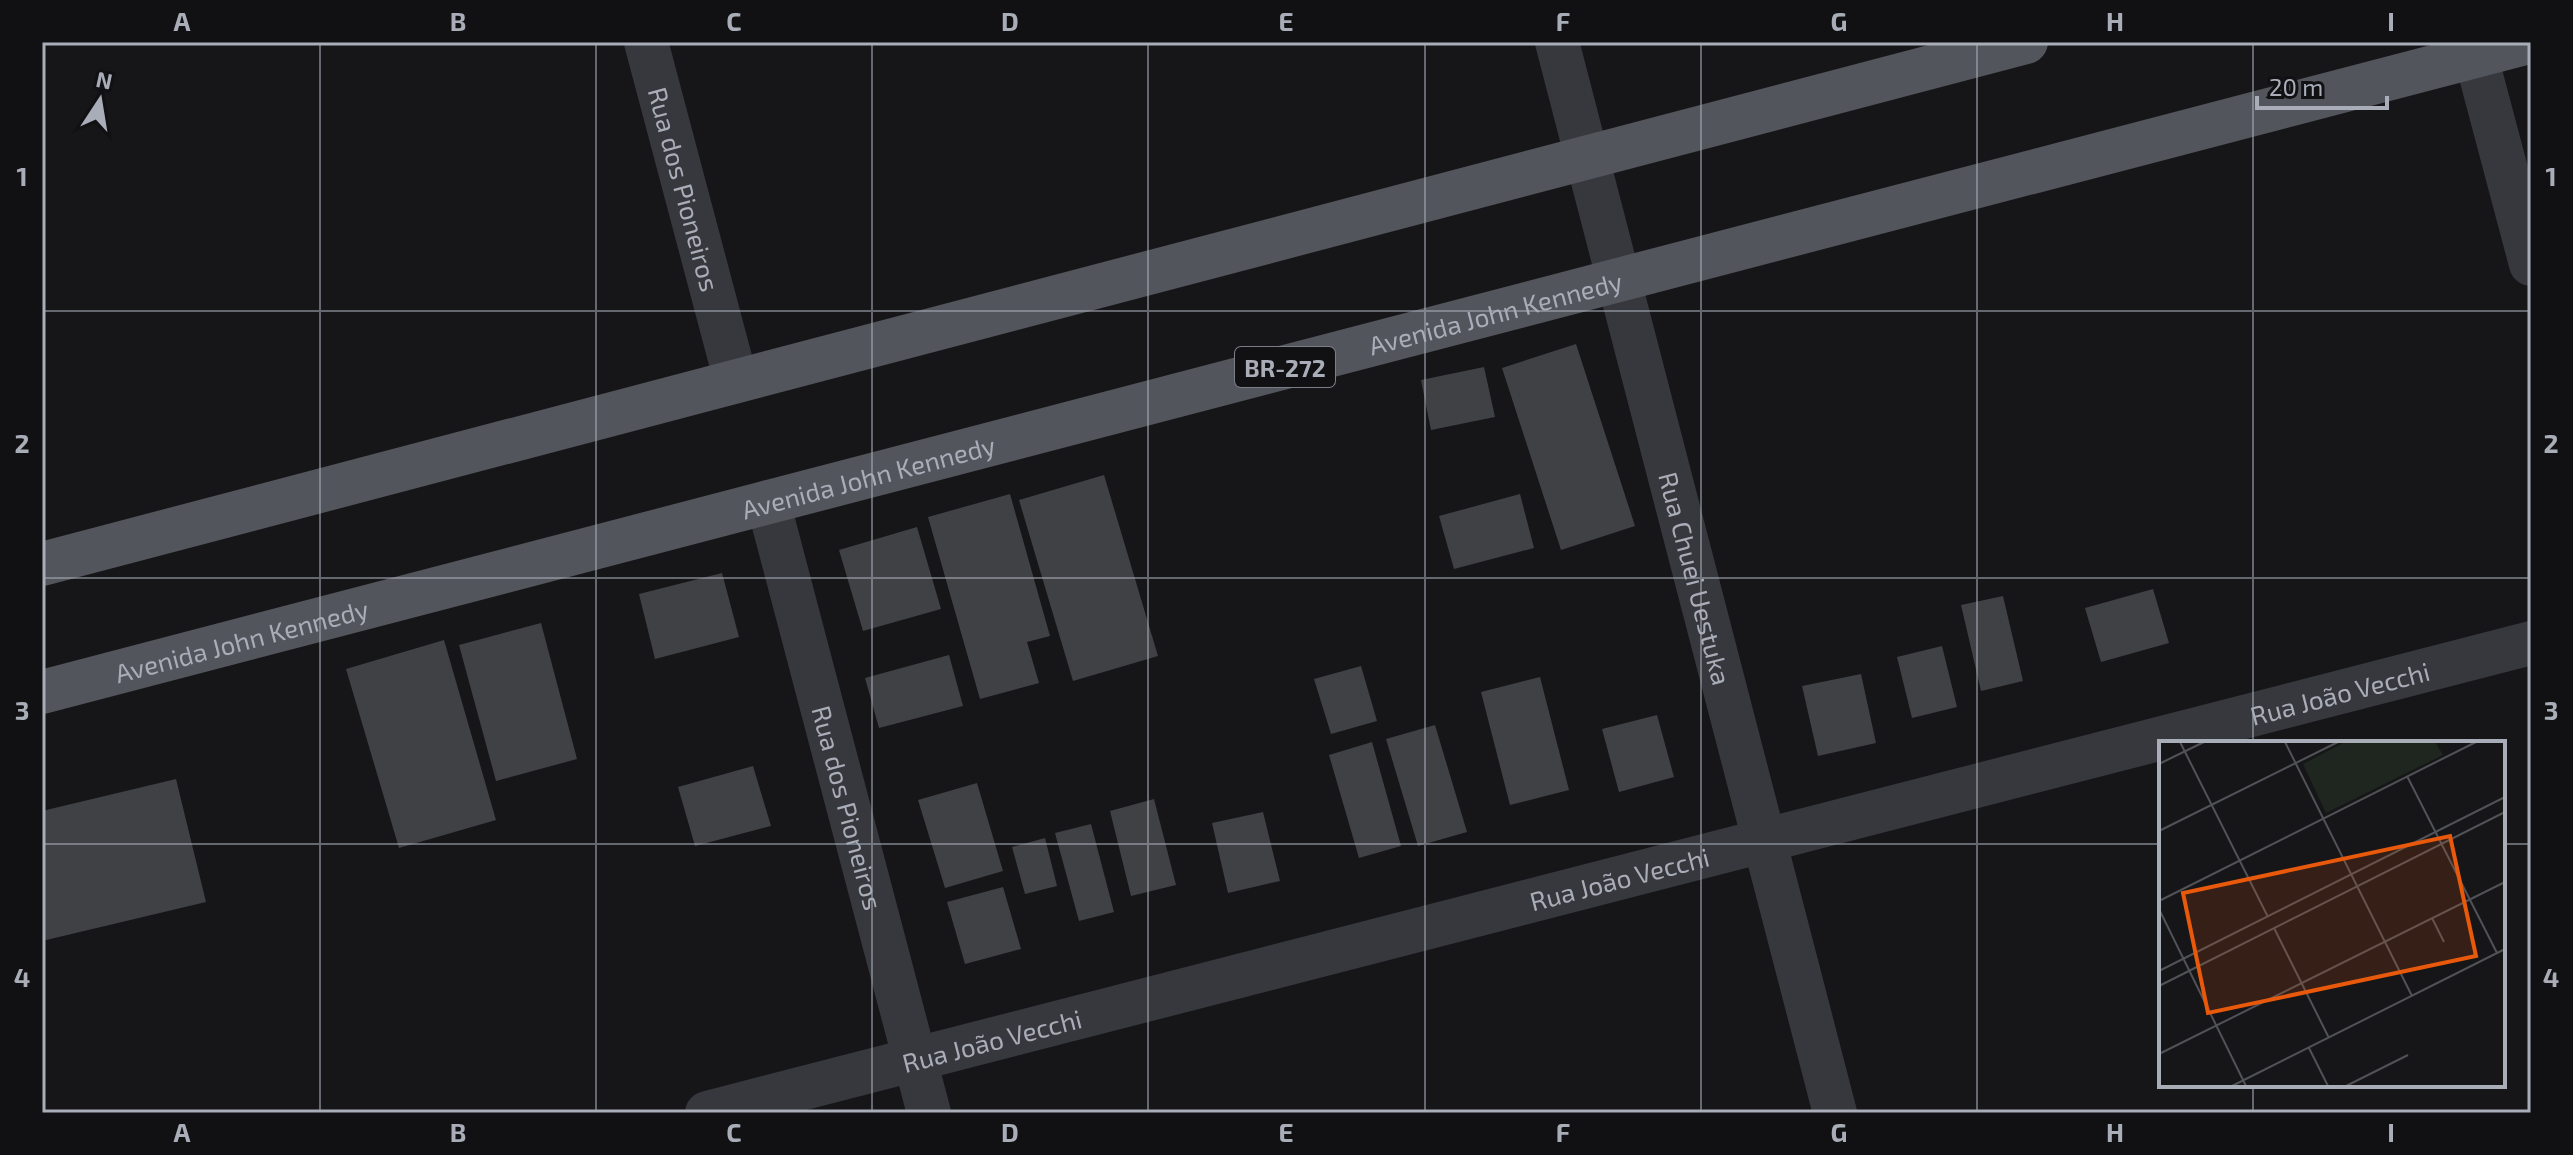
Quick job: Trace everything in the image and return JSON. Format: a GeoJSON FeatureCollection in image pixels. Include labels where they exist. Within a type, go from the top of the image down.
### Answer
{"type":"FeatureCollection","features":[{"type":"Feature","properties":{"kind":"main road"},"geometry":{"type":"LineString","coordinates":[[42,564],[2026,42]]}},
{"type":"Feature","properties":{"kind":"main road","name":"Avenida John Kennedy"},"geometry":{"type":"LineString","coordinates":[[42,692],[1619,279],[2474,49],[2529,42]]}},
{"type":"Feature","properties":{"kind":"street","name":"Rua dos Pioneiros"},"geometry":{"type":"LineString","coordinates":[[646,42],[736,381]]}},
{"type":"Feature","properties":{"kind":"street","name":"Rua Chuei Uestuka"},"geometry":{"type":"LineString","coordinates":[[1557,42],[1835,1113]]}},
{"type":"Feature","properties":{"kind":"street"},"geometry":{"type":"LineString","coordinates":[[2474,49],[2531,264]]}},
{"type":"Feature","properties":{"kind":"street","name":"Rua dos Pioneiros"},"geometry":{"type":"LineString","coordinates":[[768,502],[929,1113]]}},
{"type":"Feature","properties":{"kind":"street","name":"Rua João Vecchi"},"geometry":{"type":"LineString","coordinates":[[707,1113],[2531,643]]}},
{"type":"Feature","properties":{"kind":"building"},"geometry":{"type":"Polygon","coordinates":[[[1576,344],[1635,526],[1561,550],[1502,368],[1576,344]]]}},
{"type":"Feature","properties":{"kind":"building"},"geometry":{"type":"Polygon","coordinates":[[[1484,367],[1495,417],[1431,430],[1421,380],[1484,367]]]}},
{"type":"Feature","properties":{"kind":"building"},"geometry":{"type":"Polygon","coordinates":[[[1104,475],[1158,656],[1073,681],[1019,500],[1104,475]]]}},
{"type":"Feature","properties":{"kind":"building"},"geometry":{"type":"Polygon","coordinates":[[[1010,494],[1050,636],[1027,642],[1039,683],[980,699],[928,517],[1010,494]]]}},
{"type":"Feature","properties":{"kind":"building"},"geometry":{"type":"Polygon","coordinates":[[[1520,494],[1534,548],[1454,569],[1439,516],[1520,494]]]}},
{"type":"Feature","properties":{"kind":"building"},"geometry":{"type":"Polygon","coordinates":[[[917,527],[941,609],[863,631],[839,550],[917,527]]]}},
{"type":"Feature","properties":{"kind":"building"},"geometry":{"type":"Polygon","coordinates":[[[722,573],[739,637],[655,659],[639,594],[722,573]]]}},
{"type":"Feature","properties":{"kind":"building"},"geometry":{"type":"Polygon","coordinates":[[[2153,589],[2169,643],[2101,662],[2085,608],[2153,589]]]}},
{"type":"Feature","properties":{"kind":"building"},"geometry":{"type":"Polygon","coordinates":[[[2003,596],[2023,681],[1981,691],[1961,605],[2003,596]]]}},
{"type":"Feature","properties":{"kind":"building"},"geometry":{"type":"Polygon","coordinates":[[[541,623],[577,759],[496,781],[459,645],[541,623]]]}},
{"type":"Feature","properties":{"kind":"building"},"geometry":{"type":"Polygon","coordinates":[[[444,640],[496,820],[399,848],[346,669],[444,640]]]}},
{"type":"Feature","properties":{"kind":"building"},"geometry":{"type":"Polygon","coordinates":[[[1942,646],[1957,707],[1912,718],[1897,657],[1942,646]]]}},
{"type":"Feature","properties":{"kind":"building"},"geometry":{"type":"Polygon","coordinates":[[[949,655],[963,706],[879,728],[865,678],[949,655]]]}},
{"type":"Feature","properties":{"kind":"building"},"geometry":{"type":"Polygon","coordinates":[[[1361,666],[1377,721],[1331,734],[1314,679],[1361,666]]]}},
{"type":"Feature","properties":{"kind":"building"},"geometry":{"type":"Polygon","coordinates":[[[1861,674],[1876,743],[1818,756],[1802,686],[1861,674]]]}},
{"type":"Feature","properties":{"kind":"building"},"geometry":{"type":"Polygon","coordinates":[[[1540,677],[1569,790],[1510,805],[1481,692],[1540,677]]]}},
{"type":"Feature","properties":{"kind":"building"},"geometry":{"type":"Polygon","coordinates":[[[1657,715],[1674,777],[1619,792],[1602,729],[1657,715]]]}},
{"type":"Feature","properties":{"kind":"building"},"geometry":{"type":"Polygon","coordinates":[[[1435,725],[1467,832],[1418,846],[1386,739],[1435,725]]]}},
{"type":"Feature","properties":{"kind":"building"},"geometry":{"type":"Polygon","coordinates":[[[1372,742],[1401,846],[1359,858],[1329,755],[1372,742]]]}},
{"type":"Feature","properties":{"kind":"building"},"geometry":{"type":"Polygon","coordinates":[[[753,766],[771,826],[695,846],[678,787],[753,766]]]}},
{"type":"Feature","properties":{"kind":"building"},"geometry":{"type":"Polygon","coordinates":[[[176,779],[206,902],[42,941],[42,811],[176,779]]]}},
{"type":"Feature","properties":{"kind":"building"},"geometry":{"type":"Polygon","coordinates":[[[977,783],[1003,871],[945,888],[918,800],[977,783]]]}},
{"type":"Feature","properties":{"kind":"building"},"geometry":{"type":"Polygon","coordinates":[[[1154,799],[1176,885],[1131,896],[1110,811],[1154,799]]]}},
{"type":"Feature","properties":{"kind":"building"},"geometry":{"type":"Polygon","coordinates":[[[1263,812],[1280,881],[1228,893],[1212,823],[1263,812]]]}},
{"type":"Feature","properties":{"kind":"building"},"geometry":{"type":"Polygon","coordinates":[[[1091,824],[1114,912],[1079,921],[1055,833],[1091,824]]]}},
{"type":"Feature","properties":{"kind":"building"},"geometry":{"type":"Polygon","coordinates":[[[1045,838],[1057,886],[1025,894],[1012,847],[1045,838]]]}},
{"type":"Feature","properties":{"kind":"building"},"geometry":{"type":"Polygon","coordinates":[[[1003,887],[1021,949],[965,964],[947,902],[1003,887]]]}}]}
